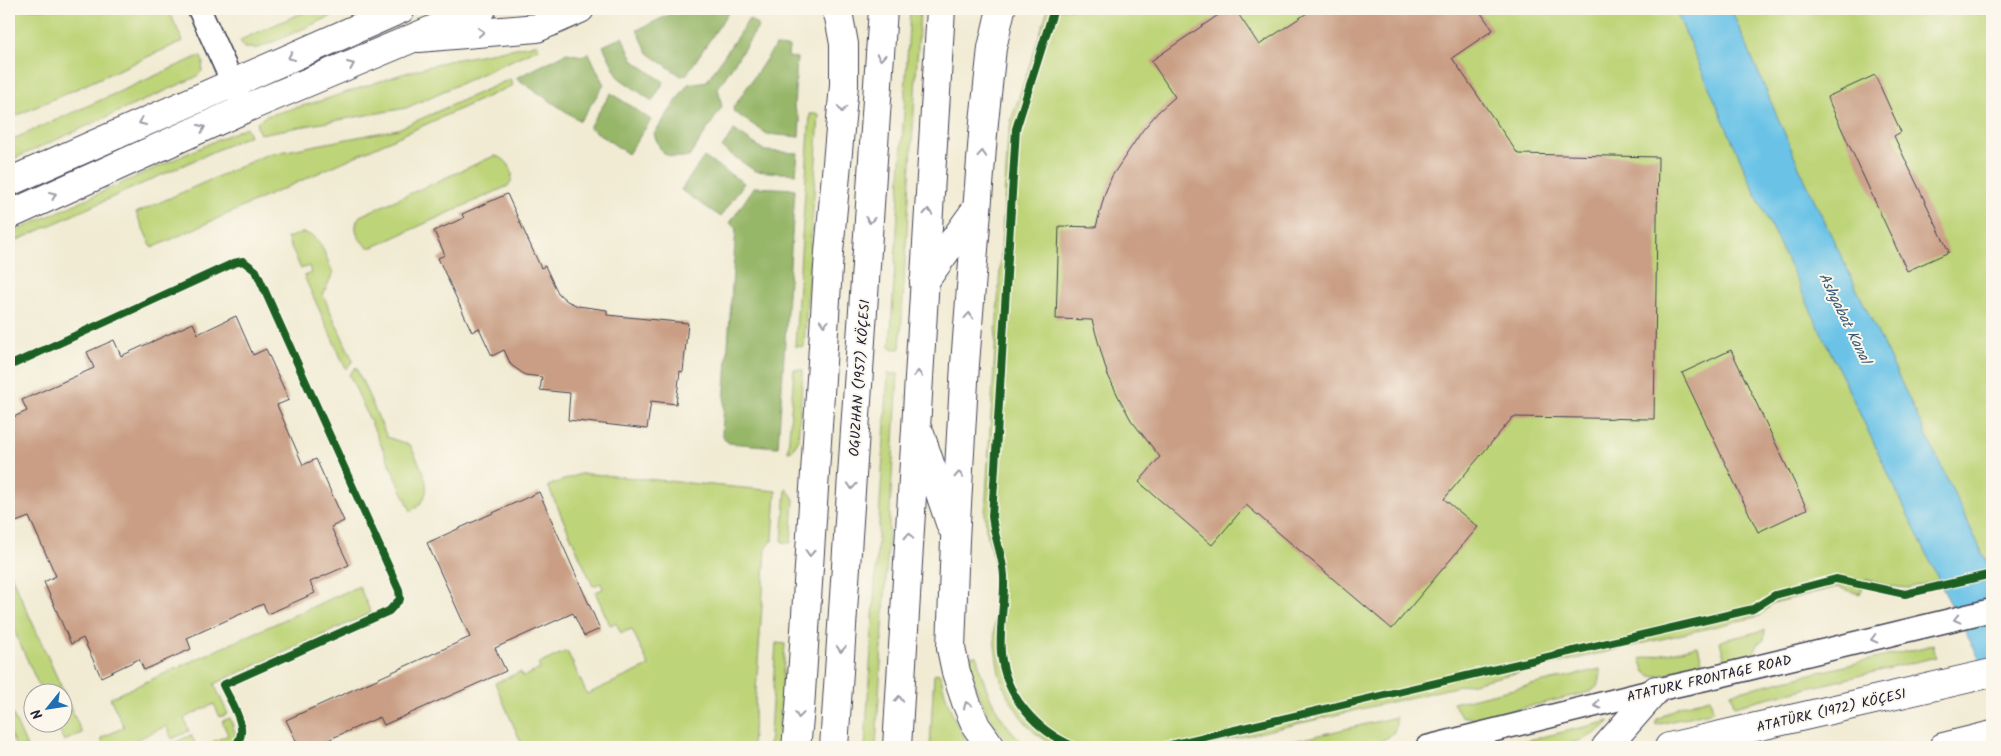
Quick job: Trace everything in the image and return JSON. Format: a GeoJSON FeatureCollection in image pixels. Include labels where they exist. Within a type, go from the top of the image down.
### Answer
{"type":"FeatureCollection","features":[{"type":"Feature","properties":{"kind":"main road"},"geometry":{"type":"LineString","coordinates":[[9,182],[401,9]]}},
{"type":"Feature","properties":{"kind":"main road"},"geometry":{"type":"LineString","coordinates":[[9,215],[244,109],[482,9]]}},
{"type":"Feature","properties":{"kind":"main road"},"geometry":{"type":"LineString","coordinates":[[415,38],[537,28],[580,9]]}},
{"type":"Feature","properties":{"kind":"main road"},"geometry":{"type":"LineString","coordinates":[[796,747],[807,608],[829,252],[844,85],[844,44],[836,9]]}},
{"type":"Feature","properties":{"kind":"main road","name":"OGUZHAN (1957) KÖÇESI"},"geometry":{"type":"LineString","coordinates":[[834,747],[883,9]]}},
{"type":"Feature","properties":{"kind":"main road"},"geometry":{"type":"LineString","coordinates":[[897,747],[940,9]]}},
{"type":"Feature","properties":{"kind":"main road"},"geometry":{"type":"LineString","coordinates":[[991,747],[976,726],[966,702],[956,672],[951,648],[965,364],[992,48],[1001,9]]}},
{"type":"Feature","properties":{"kind":"main road"},"geometry":{"type":"LineString","coordinates":[[924,282],[978,208]]}},
{"type":"Feature","properties":{"kind":"main road"},"geometry":{"type":"LineString","coordinates":[[829,252],[861,359]]}},
{"type":"Feature","properties":{"kind":"main road"},"geometry":{"type":"LineString","coordinates":[[916,420],[955,540]]}},
{"type":"Feature","properties":{"kind":"main road"},"geometry":{"type":"LineString","coordinates":[[807,608],[849,529]]}},
{"type":"Feature","properties":{"kind":"main road","name":"ATATÜRK (1972) KÖÇESI"},"geometry":{"type":"LineString","coordinates":[[1669,747],[1992,673]]}},
{"type":"Feature","properties":{"kind":"main road"},"geometry":{"type":"LineString","coordinates":[[1606,747],[1656,690]]}},
{"type":"Feature","properties":{"kind":"main road"},"geometry":{"type":"LineString","coordinates":[[1953,745],[1992,735]]}},
{"type":"Feature","properties":{"kind":"street"},"geometry":{"type":"LineString","coordinates":[[199,9],[244,109]]}},
{"type":"Feature","properties":{"kind":"street","name":"ATATURK FRONTAGE ROAD"},"geometry":{"type":"LineString","coordinates":[[1427,747],[1992,610]]}},
{"type":"Feature","properties":{"kind":"green space"},"geometry":{"type":"Polygon","coordinates":[[[9,9],[168,9],[183,41],[9,119],[9,9]]]}},
{"type":"Feature","properties":{"kind":"green space"},"geometry":{"type":"Polygon","coordinates":[[[311,9],[348,9],[259,48],[244,48],[240,40],[311,9]]]}},
{"type":"Feature","properties":{"kind":"green space"},"geometry":{"type":"Polygon","coordinates":[[[681,9],[730,10],[686,75],[681,76],[648,53],[637,30],[681,9]]]}},
{"type":"Feature","properties":{"kind":"green space"},"geometry":{"type":"Polygon","coordinates":[[[910,9],[920,9],[900,349],[890,348],[910,9]]]}},
{"type":"Feature","properties":{"kind":"green space"},"geometry":{"type":"Polygon","coordinates":[[[1048,9],[1992,9],[1992,566],[1908,588],[1888,586],[1866,579],[1860,594],[1837,587],[1773,603],[1760,616],[1198,747],[1056,747],[1034,732],[1021,717],[1007,695],[999,674],[994,628],[998,602],[994,561],[986,529],[985,514],[1008,139],[1012,118],[1048,9]]]}},
{"type":"Feature","properties":{"kind":"green space"},"geometry":{"type":"Polygon","coordinates":[[[749,19],[759,26],[718,88],[722,107],[689,157],[669,156],[659,147],[654,134],[688,84],[707,81],[749,19]]]}},
{"type":"Feature","properties":{"kind":"green space"},"geometry":{"type":"Polygon","coordinates":[[[622,37],[634,61],[664,82],[652,101],[619,78],[603,46],[622,37]]]}},
{"type":"Feature","properties":{"kind":"green space"},"geometry":{"type":"Polygon","coordinates":[[[537,44],[539,48],[406,108],[260,134],[257,128],[257,122],[266,116],[320,101],[402,74],[448,61],[537,44]]]}},
{"type":"Feature","properties":{"kind":"green space"},"geometry":{"type":"Polygon","coordinates":[[[775,46],[789,47],[788,57],[797,58],[794,107],[800,120],[799,137],[767,134],[734,112],[733,108],[775,46]]]}},
{"type":"Feature","properties":{"kind":"green space"},"geometry":{"type":"Polygon","coordinates":[[[567,53],[582,56],[589,53],[604,85],[580,121],[516,78],[567,53]]]}},
{"type":"Feature","properties":{"kind":"green space"},"geometry":{"type":"Polygon","coordinates":[[[197,57],[201,57],[203,62],[202,71],[196,77],[9,161],[9,141],[197,57]]]}},
{"type":"Feature","properties":{"kind":"green space"},"geometry":{"type":"Polygon","coordinates":[[[510,79],[513,85],[152,248],[136,213],[266,155],[398,129],[510,79]]]}},
{"type":"Feature","properties":{"kind":"green space"},"geometry":{"type":"Polygon","coordinates":[[[611,93],[651,120],[628,154],[589,127],[611,93]]]}},
{"type":"Feature","properties":{"kind":"green space"},"geometry":{"type":"Polygon","coordinates":[[[810,114],[819,114],[804,347],[795,346],[810,114]]]}},
{"type":"Feature","properties":{"kind":"green space"},"geometry":{"type":"Polygon","coordinates":[[[246,127],[250,135],[9,244],[9,234],[246,127]]]}},
{"type":"Feature","properties":{"kind":"green space"},"geometry":{"type":"Polygon","coordinates":[[[734,130],[765,151],[798,153],[796,174],[755,171],[722,148],[734,130]]]}},
{"type":"Feature","properties":{"kind":"green space"},"geometry":{"type":"Polygon","coordinates":[[[494,156],[499,157],[510,167],[512,177],[508,186],[373,247],[368,247],[361,241],[356,229],[357,220],[360,216],[494,156]]]}},
{"type":"Feature","properties":{"kind":"green space"},"geometry":{"type":"Polygon","coordinates":[[[704,157],[744,183],[721,217],[681,190],[704,157]]]}},
{"type":"Feature","properties":{"kind":"green space"},"geometry":{"type":"Polygon","coordinates":[[[754,187],[795,189],[778,447],[729,443],[724,439],[722,433],[736,228],[730,223],[754,187]]]}},
{"type":"Feature","properties":{"kind":"green space"},"geometry":{"type":"Polygon","coordinates":[[[302,233],[308,234],[318,242],[333,273],[323,295],[353,361],[346,369],[304,276],[311,273],[309,266],[301,269],[287,238],[302,233]]]}},
{"type":"Feature","properties":{"kind":"green space"},"geometry":{"type":"Polygon","coordinates":[[[356,367],[387,437],[410,445],[423,472],[426,480],[425,497],[411,511],[349,374],[356,367]]]}},
{"type":"Feature","properties":{"kind":"green space"},"geometry":{"type":"Polygon","coordinates":[[[794,369],[803,370],[798,441],[791,451],[788,451],[794,369]]]}},
{"type":"Feature","properties":{"kind":"green space"},"geometry":{"type":"Polygon","coordinates":[[[888,374],[898,374],[876,747],[865,747],[888,374]]]}},
{"type":"Feature","properties":{"kind":"green space"},"geometry":{"type":"Polygon","coordinates":[[[580,474],[776,491],[773,539],[766,549],[752,747],[523,747],[495,683],[520,672],[523,677],[540,669],[538,664],[567,651],[587,694],[649,666],[632,629],[621,633],[616,623],[610,625],[595,592],[603,589],[601,583],[593,586],[548,486],[580,474]]]}},
{"type":"Feature","properties":{"kind":"green space"},"geometry":{"type":"Polygon","coordinates":[[[786,488],[794,499],[791,543],[782,542],[786,488]]]}},
{"type":"Feature","properties":{"kind":"green space"},"geometry":{"type":"Polygon","coordinates":[[[11,575],[60,684],[38,684],[9,619],[9,576],[11,575]]]}},
{"type":"Feature","properties":{"kind":"green space"},"geometry":{"type":"Polygon","coordinates":[[[359,586],[371,613],[214,684],[228,714],[220,717],[214,704],[184,718],[189,731],[172,739],[166,726],[136,740],[139,747],[105,747],[101,738],[124,727],[110,698],[359,586]]]}},
{"type":"Feature","properties":{"kind":"green space"},"geometry":{"type":"Polygon","coordinates":[[[1765,630],[1764,640],[1757,644],[1753,654],[1725,661],[1720,641],[1765,630]]]}},
{"type":"Feature","properties":{"kind":"green space"},"geometry":{"type":"Polygon","coordinates":[[[776,643],[785,644],[778,747],[769,747],[776,643]]]}},
{"type":"Feature","properties":{"kind":"green space"},"geometry":{"type":"Polygon","coordinates":[[[1933,645],[1936,657],[1734,706],[1731,693],[1933,645]]]}},
{"type":"Feature","properties":{"kind":"green space"},"geometry":{"type":"Polygon","coordinates":[[[1698,646],[1703,666],[1659,676],[1651,676],[1645,672],[1640,659],[1698,646]]]}},
{"type":"Feature","properties":{"kind":"green space"},"geometry":{"type":"Polygon","coordinates":[[[970,656],[977,656],[984,682],[1001,717],[1028,747],[1012,747],[996,727],[979,694],[970,656]]]}},
{"type":"Feature","properties":{"kind":"green space"},"geometry":{"type":"Polygon","coordinates":[[[1600,669],[1599,683],[1596,688],[1589,692],[1477,719],[1461,716],[1453,703],[1600,669]]]}},
{"type":"Feature","properties":{"kind":"green space"},"geometry":{"type":"Polygon","coordinates":[[[936,673],[941,677],[952,714],[971,747],[930,747],[934,675],[936,673]]]}},
{"type":"Feature","properties":{"kind":"green space"},"geometry":{"type":"Polygon","coordinates":[[[1710,698],[1713,711],[1656,725],[1656,720],[1680,706],[1710,698]]]}},
{"type":"Feature","properties":{"kind":"green space"},"geometry":{"type":"Polygon","coordinates":[[[9,706],[27,747],[16,747],[9,731],[9,706]]]}},
{"type":"Feature","properties":{"kind":"green space"},"geometry":{"type":"Polygon","coordinates":[[[72,711],[82,733],[64,741],[61,734],[72,734],[72,711]]]}},
{"type":"Feature","properties":{"kind":"green space"},"geometry":{"type":"Polygon","coordinates":[[[1396,717],[1395,729],[1391,735],[1381,741],[1369,744],[1337,748],[1278,747],[1277,745],[1396,717]]]}},
{"type":"Feature","properties":{"kind":"green space"},"geometry":{"type":"Polygon","coordinates":[[[230,718],[236,735],[234,741],[221,747],[201,747],[228,735],[222,721],[230,718]]]}},
{"type":"Feature","properties":{"kind":"green space"},"geometry":{"type":"Polygon","coordinates":[[[1610,721],[1599,731],[1572,743],[1544,747],[1499,747],[1610,721]]]}},
{"type":"Feature","properties":{"kind":"green space"},"geometry":{"type":"Polygon","coordinates":[[[191,735],[197,747],[176,747],[174,743],[191,735]]]}},
{"type":"Feature","properties":{"kind":"water","name":"Ashgabat Kanal"},"geometry":{"type":"Polygon","coordinates":[[[1675,9],[1731,9],[1803,176],[1992,573],[1992,683],[1944,591],[1755,193],[1675,9]]]}},
{"type":"Feature","properties":{"kind":"building"},"geometry":{"type":"Polygon","coordinates":[[[1227,9],[1235,9],[1259,45],[1313,9],[1478,9],[1493,30],[1452,58],[1518,154],[1658,157],[1654,419],[1513,417],[1444,499],[1478,527],[1392,629],[1246,505],[1212,545],[1139,482],[1160,457],[1131,420],[1118,396],[1107,373],[1092,320],[1056,319],[1059,226],[1096,227],[1105,193],[1112,176],[1142,131],[1158,112],[1175,97],[1151,61],[1227,9]]]}},
{"type":"Feature","properties":{"kind":"building"},"geometry":{"type":"Polygon","coordinates":[[[1875,75],[1901,132],[1894,136],[1949,252],[1907,271],[1827,97],[1875,75]]]}},
{"type":"Feature","properties":{"kind":"building"},"geometry":{"type":"Polygon","coordinates":[[[507,194],[541,268],[545,266],[558,293],[567,301],[578,306],[607,310],[607,315],[688,323],[683,372],[680,371],[676,404],[651,401],[647,429],[568,420],[570,393],[540,390],[542,377],[525,375],[511,365],[504,350],[492,356],[479,328],[472,332],[438,258],[445,255],[434,231],[464,218],[462,214],[507,194]]]}},
{"type":"Feature","properties":{"kind":"building"},"geometry":{"type":"Polygon","coordinates":[[[236,316],[253,355],[266,349],[289,400],[277,405],[303,465],[316,459],[344,521],[331,527],[349,565],[310,582],[315,593],[268,614],[263,604],[187,638],[191,649],[144,670],[139,659],[101,677],[83,638],[71,644],[44,582],[56,576],[29,517],[16,522],[9,505],[9,419],[27,411],[22,400],[94,368],[87,352],[114,340],[121,356],[193,323],[198,334],[236,316]]]}},
{"type":"Feature","properties":{"kind":"building"},"geometry":{"type":"Polygon","coordinates":[[[1731,350],[1807,509],[1758,532],[1682,373],[1731,350]]]}},
{"type":"Feature","properties":{"kind":"building"},"geometry":{"type":"Polygon","coordinates":[[[539,492],[600,629],[584,636],[573,613],[495,648],[506,671],[384,725],[380,717],[312,747],[299,747],[286,720],[470,637],[427,543],[539,492]]]}},
{"type":"Feature","properties":{"kind":"cycle path"},"geometry":{"type":"LineString","coordinates":[[1054,9],[1016,129],[992,516],[1003,569],[1001,653],[1009,684],[1025,710],[1036,722],[1048,732],[1075,747]]}},
{"type":"Feature","properties":{"kind":"cycle path"},"geometry":{"type":"LineString","coordinates":[[9,366],[234,263],[243,261],[256,271],[399,590],[400,599],[389,611],[223,685],[241,726],[239,741],[233,747]]}},
{"type":"Feature","properties":{"kind":"cycle path"},"geometry":{"type":"LineString","coordinates":[[1162,747],[1753,609],[1775,595],[1836,579],[1905,594],[1992,574]]}}]}
